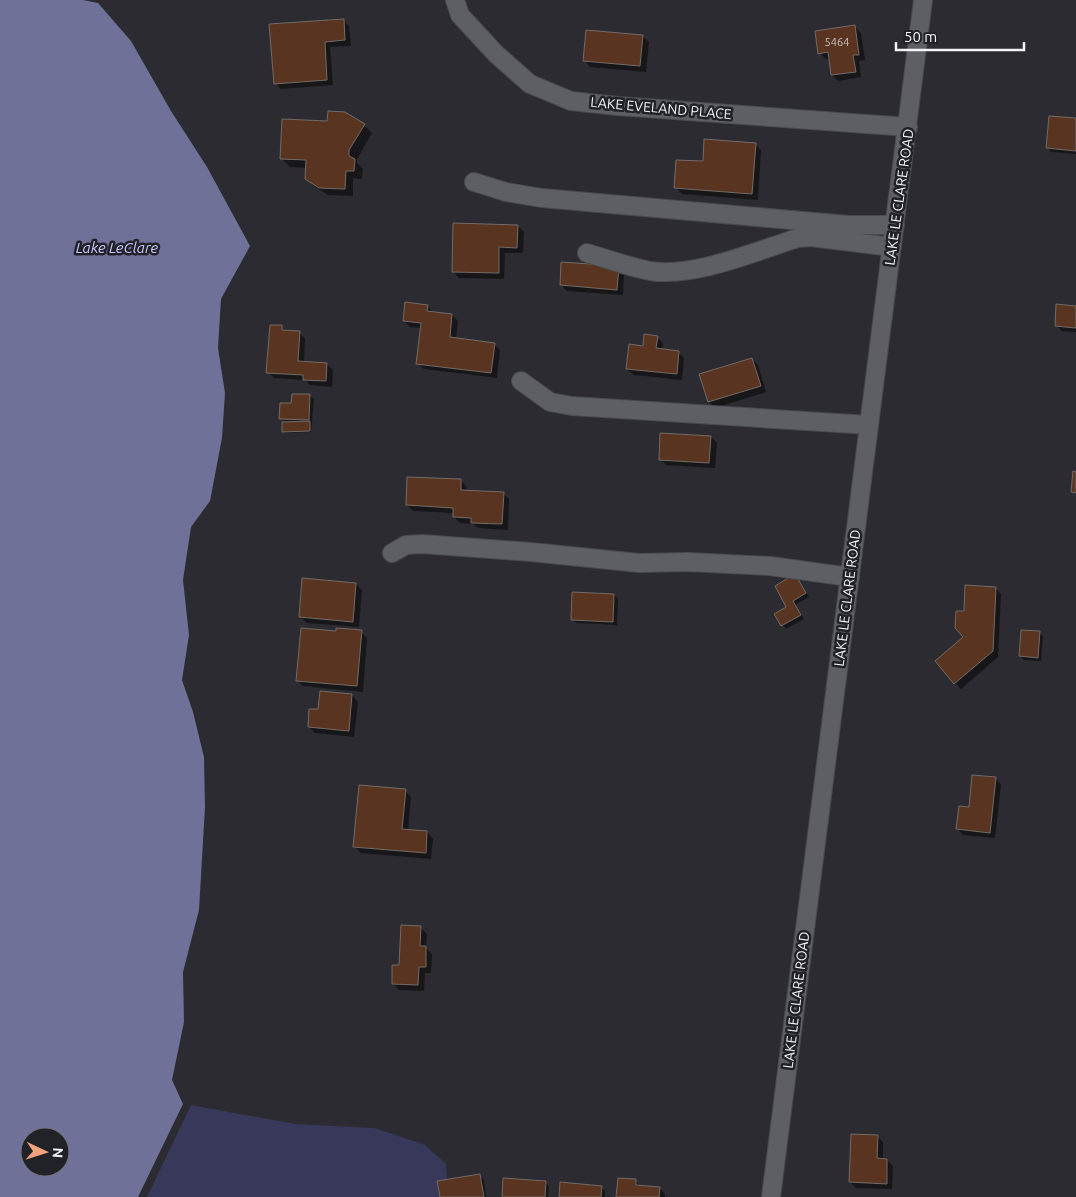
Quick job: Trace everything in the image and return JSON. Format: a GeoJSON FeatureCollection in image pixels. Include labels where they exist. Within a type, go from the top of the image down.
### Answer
{"type":"FeatureCollection","features":[{"type":"Feature","properties":{"kind":"street","name":"LAKE EVELAND PLACE"},"geometry":{"type":"LineString","coordinates":[[455,0],[460,15],[496,54],[530,84],[571,101],[908,127]]}},
{"type":"Feature","properties":{"kind":"street","name":"LAKE LE CLARE ROAD"},"geometry":{"type":"LineString","coordinates":[[771,1197],[924,0]]}},
{"type":"Feature","properties":{"kind":"street"},"geometry":{"type":"LineString","coordinates":[[474,182],[506,192],[542,198],[830,223],[895,224]]}},
{"type":"Feature","properties":{"kind":"street"},"geometry":{"type":"LineString","coordinates":[[587,253],[650,270],[671,272],[695,269],[798,238],[811,237],[892,247]]}},
{"type":"Feature","properties":{"kind":"street"},"geometry":{"type":"LineString","coordinates":[[521,381],[550,402],[572,406],[869,425]]}},
{"type":"Feature","properties":{"kind":"street"},"geometry":{"type":"LineString","coordinates":[[392,553],[406,545],[422,544],[521,551],[639,563],[688,562],[770,566],[850,577]]}},
{"type":"Feature","properties":{"kind":"shaded area"},"geometry":{"type":"Polygon","coordinates":[[[191,1105],[295,1124],[374,1128],[425,1145],[446,1164],[448,1197],[147,1197],[191,1105]]]}},
{"type":"Feature","properties":{"kind":"water","name":"Lake LeClare"},"geometry":{"type":"Polygon","coordinates":[[[0,0],[83,0],[98,3],[131,41],[171,111],[207,167],[250,246],[221,299],[218,348],[225,393],[222,438],[210,501],[191,527],[183,580],[189,635],[182,680],[193,712],[204,757],[205,807],[199,910],[183,972],[184,1022],[172,1080],[183,1104],[138,1197],[0,1197],[0,0]]]}},
{"type":"Feature","properties":{"kind":"building"},"geometry":{"type":"Polygon","coordinates":[[[344,19],[345,40],[325,42],[327,80],[274,84],[269,24],[344,19]]]}},
{"type":"Feature","properties":{"kind":"building"},"geometry":{"type":"Polygon","coordinates":[[[855,25],[859,55],[853,55],[856,72],[831,75],[828,52],[818,54],[815,31],[855,25]]]}},
{"type":"Feature","properties":{"kind":"building"},"geometry":{"type":"Polygon","coordinates":[[[586,30],[643,35],[640,66],[583,61],[586,30]]]}},
{"type":"Feature","properties":{"kind":"building"},"geometry":{"type":"Polygon","coordinates":[[[328,111],[345,112],[365,124],[349,150],[349,156],[355,159],[354,171],[346,171],[345,189],[319,188],[305,179],[306,160],[280,159],[282,119],[327,121],[328,111]]]}},
{"type":"Feature","properties":{"kind":"building"},"geometry":{"type":"Polygon","coordinates":[[[1049,116],[1076,118],[1076,151],[1046,148],[1049,116]]]}},
{"type":"Feature","properties":{"kind":"building"},"geometry":{"type":"Polygon","coordinates":[[[704,139],[756,143],[752,194],[674,188],[676,160],[703,161],[704,139]]]}},
{"type":"Feature","properties":{"kind":"building"},"geometry":{"type":"Polygon","coordinates":[[[453,223],[518,225],[517,248],[499,247],[499,273],[452,272],[453,223]]]}},
{"type":"Feature","properties":{"kind":"building"},"geometry":{"type":"Polygon","coordinates":[[[561,262],[619,266],[617,290],[560,285],[561,262]]]}},
{"type":"Feature","properties":{"kind":"building"},"geometry":{"type":"Polygon","coordinates":[[[405,302],[428,305],[427,311],[452,314],[450,337],[495,343],[491,373],[416,364],[421,323],[403,321],[405,302]]]}},
{"type":"Feature","properties":{"kind":"building"},"geometry":{"type":"Polygon","coordinates":[[[1056,304],[1076,306],[1076,328],[1055,326],[1056,304]]]}},
{"type":"Feature","properties":{"kind":"building"},"geometry":{"type":"Polygon","coordinates":[[[270,325],[282,325],[282,330],[300,331],[298,361],[327,363],[326,381],[303,380],[303,375],[266,373],[270,325]]]}},
{"type":"Feature","properties":{"kind":"building"},"geometry":{"type":"Polygon","coordinates":[[[644,334],[658,336],[656,348],[679,351],[677,374],[626,369],[629,344],[643,346],[644,334]]]}},
{"type":"Feature","properties":{"kind":"building"},"geometry":{"type":"Polygon","coordinates":[[[752,358],[761,386],[708,402],[699,374],[752,358]]]}},
{"type":"Feature","properties":{"kind":"building"},"geometry":{"type":"Polygon","coordinates":[[[292,394],[310,394],[309,420],[279,419],[280,403],[291,403],[292,394]]]}},
{"type":"Feature","properties":{"kind":"building"},"geometry":{"type":"Polygon","coordinates":[[[310,421],[310,431],[282,432],[282,422],[310,421]]]}},
{"type":"Feature","properties":{"kind":"building"},"geometry":{"type":"Polygon","coordinates":[[[660,433],[711,436],[709,463],[659,460],[660,433]]]}},
{"type":"Feature","properties":{"kind":"building"},"geometry":{"type":"Polygon","coordinates":[[[1073,471],[1076,472],[1076,493],[1071,492],[1073,471]]]}},
{"type":"Feature","properties":{"kind":"building"},"geometry":{"type":"Polygon","coordinates":[[[407,477],[461,479],[461,490],[504,492],[502,524],[471,523],[471,518],[453,517],[453,508],[406,505],[407,477]]]}},
{"type":"Feature","properties":{"kind":"building"},"geometry":{"type":"Polygon","coordinates":[[[795,574],[806,593],[793,601],[801,615],[781,626],[774,614],[786,607],[775,586],[795,574]]]}},
{"type":"Feature","properties":{"kind":"building"},"geometry":{"type":"Polygon","coordinates":[[[302,578],[356,583],[353,622],[299,617],[302,578]]]}},
{"type":"Feature","properties":{"kind":"building"},"geometry":{"type":"Polygon","coordinates":[[[965,585],[996,587],[993,651],[954,684],[935,661],[963,637],[955,628],[956,611],[964,611],[965,585]]]}},
{"type":"Feature","properties":{"kind":"building"},"geometry":{"type":"Polygon","coordinates":[[[572,592],[614,594],[613,622],[571,620],[572,592]]]}},
{"type":"Feature","properties":{"kind":"building"},"geometry":{"type":"Polygon","coordinates":[[[301,628],[336,631],[336,628],[362,630],[357,686],[296,681],[301,628]]]}},
{"type":"Feature","properties":{"kind":"building"},"geometry":{"type":"Polygon","coordinates":[[[1021,630],[1040,631],[1038,658],[1019,656],[1021,630]]]}},
{"type":"Feature","properties":{"kind":"building"},"geometry":{"type":"Polygon","coordinates":[[[320,691],[352,694],[349,731],[308,727],[309,709],[318,709],[320,691]]]}},
{"type":"Feature","properties":{"kind":"building"},"geometry":{"type":"Polygon","coordinates":[[[972,775],[996,777],[990,833],[956,829],[959,806],[969,807],[972,775]]]}},
{"type":"Feature","properties":{"kind":"building"},"geometry":{"type":"Polygon","coordinates":[[[359,785],[406,789],[402,829],[427,831],[426,853],[353,847],[359,785]]]}},
{"type":"Feature","properties":{"kind":"building"},"geometry":{"type":"Polygon","coordinates":[[[401,925],[421,926],[420,946],[426,946],[426,967],[419,967],[418,985],[392,984],[392,965],[399,965],[401,925]]]}},
{"type":"Feature","properties":{"kind":"building"},"geometry":{"type":"Polygon","coordinates":[[[851,1134],[878,1135],[877,1158],[887,1159],[887,1184],[849,1182],[851,1134]]]}},
{"type":"Feature","properties":{"kind":"building"},"geometry":{"type":"Polygon","coordinates":[[[480,1174],[484,1197],[440,1197],[437,1181],[480,1174]]]}},
{"type":"Feature","properties":{"kind":"building"},"geometry":{"type":"Polygon","coordinates":[[[503,1178],[546,1181],[545,1197],[502,1197],[503,1178]]]}},
{"type":"Feature","properties":{"kind":"building"},"geometry":{"type":"Polygon","coordinates":[[[618,1178],[636,1179],[636,1185],[660,1187],[659,1197],[616,1197],[618,1178]]]}},
{"type":"Feature","properties":{"kind":"building"},"geometry":{"type":"Polygon","coordinates":[[[560,1182],[602,1186],[601,1197],[559,1197],[560,1182]]]}}]}
